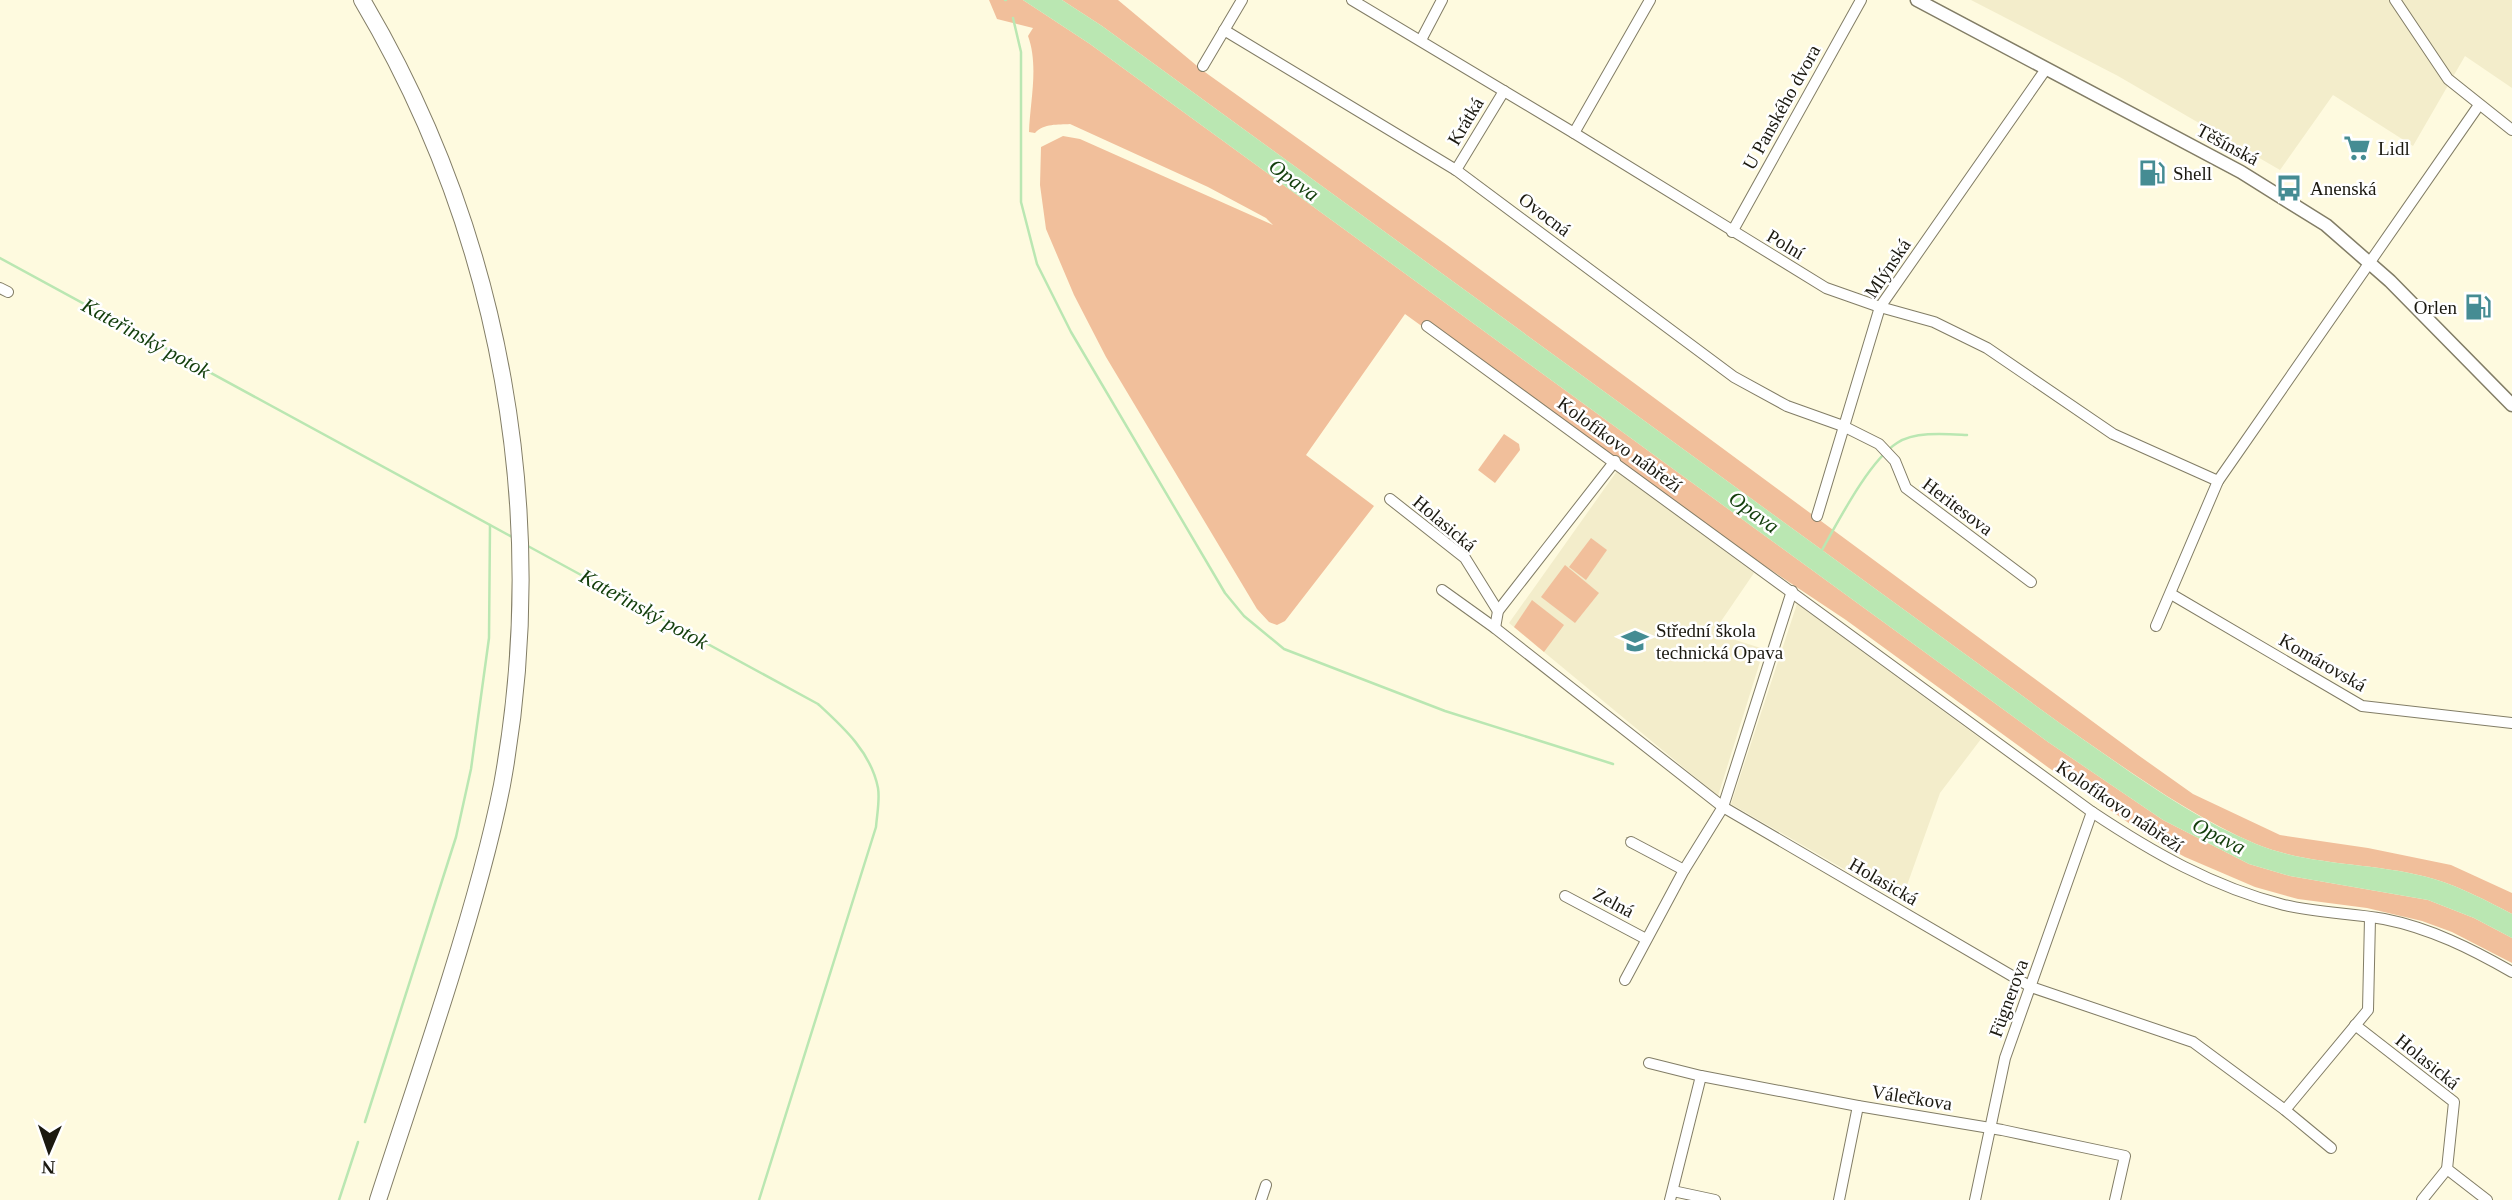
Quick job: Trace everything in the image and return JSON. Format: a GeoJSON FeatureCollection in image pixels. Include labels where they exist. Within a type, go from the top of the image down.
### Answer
{"type":"FeatureCollection","features":[{"type":"Feature","properties":{"kind":"main road"},"geometry":{"type":"LineString","coordinates":[[362,0],[383,35],[449,178],[475,257],[502,373],[517,493],[522,575],[517,663],[508,745],[492,830],[473,904],[378,1200]]}},
{"type":"Feature","properties":{"kind":"street"},"geometry":{"type":"LineString","coordinates":[[1203,66],[1242,0]]}},
{"type":"Feature","properties":{"kind":"street","name":"Polní"},"geometry":{"type":"LineString","coordinates":[[1352,0],[1826,288],[1934,322],[1987,348],[2113,434],[2218,481]]}},
{"type":"Feature","properties":{"kind":"street"},"geometry":{"type":"LineString","coordinates":[[1421,40],[1442,0]]}},
{"type":"Feature","properties":{"kind":"street"},"geometry":{"type":"LineString","coordinates":[[1574,133],[1650,0]]}},
{"type":"Feature","properties":{"kind":"street","name":"U Panského dvora"},"geometry":{"type":"LineString","coordinates":[[1732,232],[1861,0]]}},
{"type":"Feature","properties":{"kind":"street","name":"Těšínská"},"geometry":{"type":"LineString","coordinates":[[1917,0],[2241,172],[2326,225],[2370,262],[2512,405]]}},
{"type":"Feature","properties":{"kind":"street"},"geometry":{"type":"LineString","coordinates":[[2395,0],[2448,79],[2512,130]]}},
{"type":"Feature","properties":{"kind":"street","name":"Ovocná"},"geometry":{"type":"LineString","coordinates":[[1224,30],[1456,170],[1734,377],[1787,406],[1843,426]]}},
{"type":"Feature","properties":{"kind":"street","name":"Mlýnská"},"geometry":{"type":"LineString","coordinates":[[1817,516],[1880,307],[2046,69]]}},
{"type":"Feature","properties":{"kind":"street","name":"Krátká"},"geometry":{"type":"LineString","coordinates":[[1456,170],[1504,91]]}},
{"type":"Feature","properties":{"kind":"street"},"geometry":{"type":"LineString","coordinates":[[2156,626],[2218,481],[2479,105]]}},
{"type":"Feature","properties":{"kind":"street","name":"Kolofíkovo nábřeží"},"geometry":{"type":"LineString","coordinates":[[1427,326],[2092,812],[2148,849],[2184,869],[2246,894],[2285,905],[2385,919],[2442,937],[2477,952],[2512,972]]}},
{"type":"Feature","properties":{"kind":"street","name":"Heritesova"},"geometry":{"type":"LineString","coordinates":[[1843,426],[1879,444],[1895,461],[1906,488],[2031,582]]}},
{"type":"Feature","properties":{"kind":"street"},"geometry":{"type":"LineString","coordinates":[[1495,628],[1498,611],[1615,461]]}},
{"type":"Feature","properties":{"kind":"street","name":"Holasická"},"geometry":{"type":"LineString","coordinates":[[1390,499],[1465,558],[1498,611]]}},
{"type":"Feature","properties":{"kind":"street","name":"Holasická"},"geometry":{"type":"LineString","coordinates":[[1442,590],[1495,628],[1723,807],[2031,986],[2193,1042],[2285,1110],[2331,1148]]}},
{"type":"Feature","properties":{"kind":"street"},"geometry":{"type":"LineString","coordinates":[[1723,807],[1792,591]]}},
{"type":"Feature","properties":{"kind":"street","name":"Komárovská"},"geometry":{"type":"LineString","coordinates":[[2171,594],[2362,706],[2512,723]]}},
{"type":"Feature","properties":{"kind":"street","name":"Zelná"},"geometry":{"type":"LineString","coordinates":[[1625,980],[1684,870],[1723,807]]}},
{"type":"Feature","properties":{"kind":"street","name":"Fügnerova"},"geometry":{"type":"LineString","coordinates":[[1975,1200],[2005,1058],[2092,812]]}},
{"type":"Feature","properties":{"kind":"street"},"geometry":{"type":"LineString","coordinates":[[1631,842],[1684,870]]}},
{"type":"Feature","properties":{"kind":"street","name":"Zelná"},"geometry":{"type":"LineString","coordinates":[[1566,896],[1646,939]]}},
{"type":"Feature","properties":{"kind":"street"},"geometry":{"type":"LineString","coordinates":[[2285,1110],[2370,1006],[2370,918]]}},
{"type":"Feature","properties":{"kind":"street","name":"Holasická"},"geometry":{"type":"LineString","coordinates":[[2355,1025],[2454,1102],[2447,1169]]}},
{"type":"Feature","properties":{"kind":"street","name":"Válečkova"},"geometry":{"type":"LineString","coordinates":[[1649,1063],[1701,1076],[1990,1128],[2125,1156],[2115,1200]]}},
{"type":"Feature","properties":{"kind":"street"},"geometry":{"type":"LineString","coordinates":[[1701,1076],[1672,1196],[1715,1200]]}},
{"type":"Feature","properties":{"kind":"street"},"geometry":{"type":"LineString","coordinates":[[1839,1200],[1858,1106]]}},
{"type":"Feature","properties":{"kind":"street"},"geometry":{"type":"LineString","coordinates":[[2422,1200],[2447,1169],[2487,1200]]}},
{"type":"Feature","properties":{"kind":"street"},"geometry":{"type":"LineString","coordinates":[[1261,1200],[1266,1185]]}},
{"type":"Feature","properties":{"kind":"shaded area"},"geometry":{"type":"Polygon","coordinates":[[[989,0],[1023,0],[1090,44],[2048,742],[2163,820],[2249,864],[2290,876],[2428,900],[2474,918],[2512,938],[2512,963],[2452,932],[2422,921],[2367,908],[2298,899],[2255,887],[2185,857],[2152,839],[2049,768],[1846,620],[1616,467],[1405,314],[1306,455],[1374,506],[1285,621],[1277,625],[1269,622],[1257,609],[1106,357],[1074,295],[1046,229],[1040,185],[1041,147],[1063,136],[1080,139],[1273,225],[1266,218],[1208,187],[1070,124],[1051,125],[1035,133],[1029,132],[1033,59],[1028,36],[1033,28],[997,19],[989,0]]]}},
{"type":"Feature","properties":{"kind":"shaded area"},"geometry":{"type":"Polygon","coordinates":[[[1062,0],[1118,0],[1202,70],[1447,245],[2193,794],[2280,835],[2368,848],[2451,865],[2512,893],[2512,914],[2464,890],[2434,879],[2277,851],[2230,832],[2180,804],[2061,724],[1102,26],[1062,0]]]}},
{"type":"Feature","properties":{"kind":"shaded area"},"geometry":{"type":"Polygon","coordinates":[[[1971,0],[2512,0],[2512,88],[2465,56],[2413,146],[2333,95],[2280,170],[2118,76],[1971,0]]]}},
{"type":"Feature","properties":{"kind":"shaded area"},"geometry":{"type":"Polygon","coordinates":[[[1504,434],[1519,444],[1520,450],[1495,483],[1478,470],[1504,434]]]}},
{"type":"Feature","properties":{"kind":"shaded area","name":"Střední škola technická Opava"},"geometry":{"type":"Polygon","coordinates":[[[1617,471],[1754,573],[1713,633],[1764,649],[1718,796],[1509,623],[1617,471]]]}},
{"type":"Feature","properties":{"kind":"shaded area"},"geometry":{"type":"Polygon","coordinates":[[[1591,538],[1607,550],[1586,580],[1569,567],[1591,538]]]}},
{"type":"Feature","properties":{"kind":"shaded area"},"geometry":{"type":"Polygon","coordinates":[[[1565,565],[1599,593],[1575,623],[1541,597],[1565,565]]]}},
{"type":"Feature","properties":{"kind":"shaded area"},"geometry":{"type":"Polygon","coordinates":[[[1532,600],[1564,625],[1544,652],[1514,627],[1532,600]]]}},
{"type":"Feature","properties":{"kind":"shaded area","name":"Střední škola technická Opava"},"geometry":{"type":"Polygon","coordinates":[[[1797,604],[1981,739],[1940,793],[1901,902],[1731,804],[1797,604]]]}},
{"type":"Feature","properties":{"kind":"water","name":"Opava"},"geometry":{"type":"Polygon","coordinates":[[[1023,0],[1062,0],[1102,26],[2061,724],[2180,805],[2230,832],[2277,851],[2322,861],[2412,874],[2454,886],[2512,914],[2512,938],[2474,918],[2428,900],[2290,876],[2249,864],[2163,820],[2048,742],[1090,44],[1023,0]]]}},
{"type":"Feature","properties":{"kind":"waterway"},"geometry":{"type":"LineString","coordinates":[[1013,18],[1021,52],[1021,202],[1037,264],[1071,332],[1225,593],[1244,616],[1284,649],[1445,711],[1613,764]]}},
{"type":"Feature","properties":{"kind":"waterway","name":"Kateřinský potok"},"geometry":{"type":"LineString","coordinates":[[0,258],[514,538]]}},
{"type":"Feature","properties":{"kind":"waterway"},"geometry":{"type":"LineString","coordinates":[[1822,550],[1865,477],[1897,443],[1922,435],[1967,435]]}},
{"type":"Feature","properties":{"kind":"waterway"},"geometry":{"type":"LineString","coordinates":[[365,1122],[456,837],[471,769],[489,638],[490,525]]}},
{"type":"Feature","properties":{"kind":"waterway","name":"Kateřinský potok"},"geometry":{"type":"LineString","coordinates":[[526,545],[818,704],[855,741],[874,775],[879,797],[876,827],[759,1200]]}},
{"type":"Feature","properties":{"kind":"waterway"},"geometry":{"type":"LineString","coordinates":[[339,1200],[358,1142]]}},
{"type":"Feature","properties":{"kind":"place","name":"Lidl"},"geometry":{"type":"Point","coordinates":[2357,148]}},
{"type":"Feature","properties":{"kind":"place","name":"Shell"},"geometry":{"type":"Point","coordinates":[2152,173]}},
{"type":"Feature","properties":{"kind":"place","name":"Anenská"},"geometry":{"type":"Point","coordinates":[2289,188]}},
{"type":"Feature","properties":{"kind":"place","name":"Orlen"},"geometry":{"type":"Point","coordinates":[2478,307]}},
{"type":"Feature","properties":{"kind":"place","name":"Střední škola technická Opava"},"geometry":{"type":"Point","coordinates":[1635,641]}}]}
